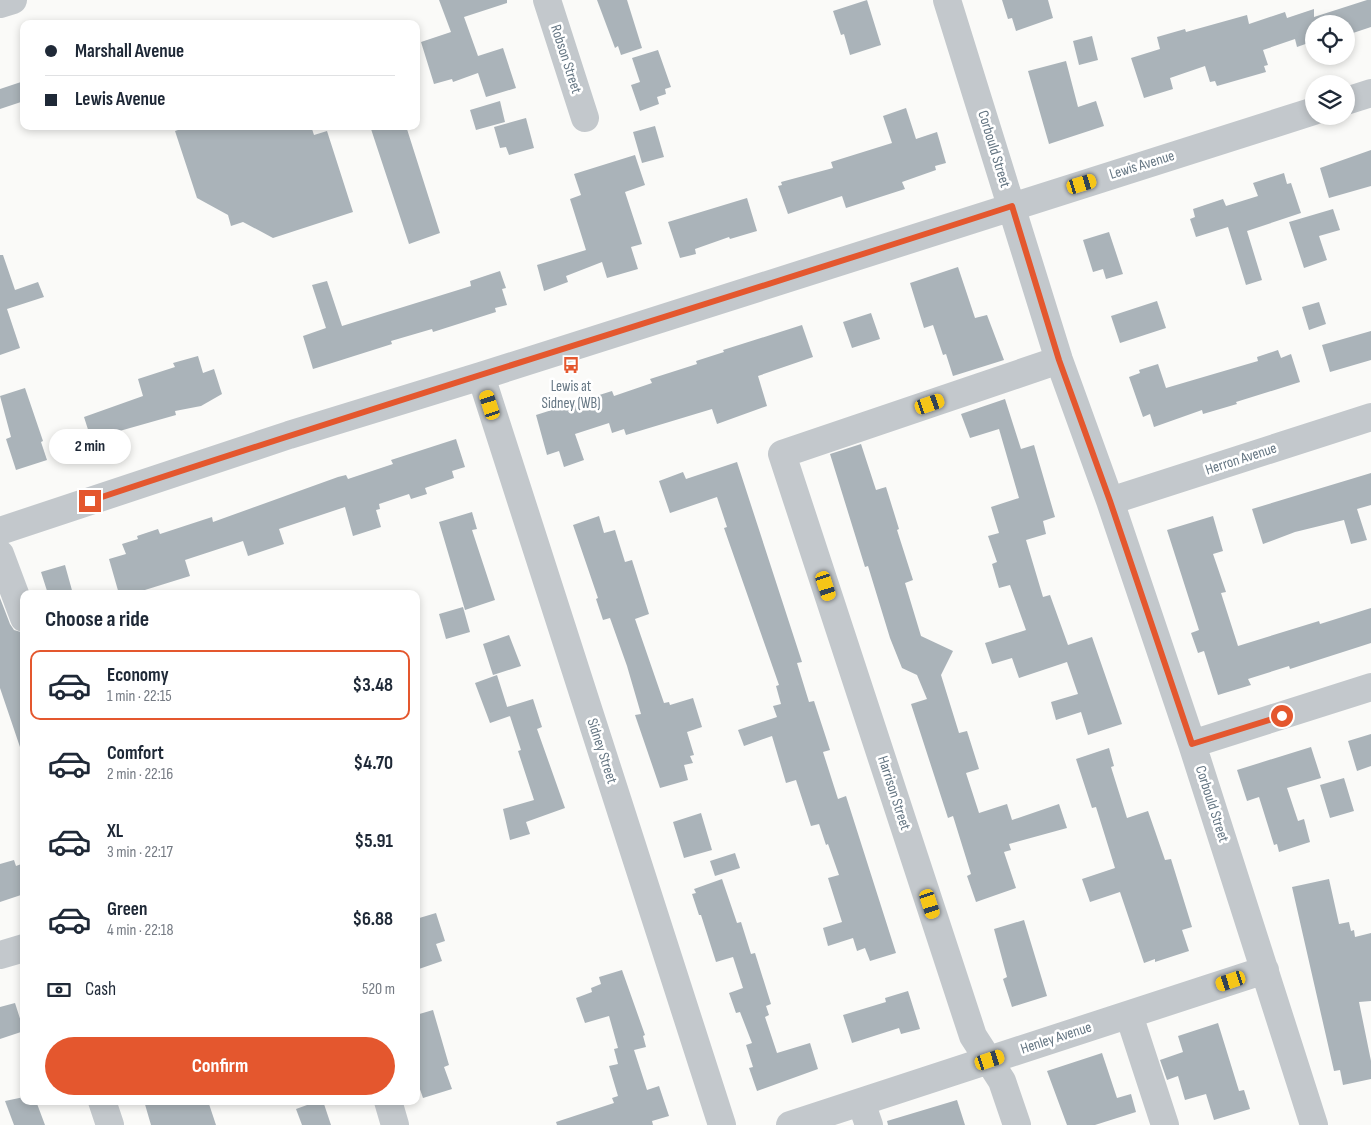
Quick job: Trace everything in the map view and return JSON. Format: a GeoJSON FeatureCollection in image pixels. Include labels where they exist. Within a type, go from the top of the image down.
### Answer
{"type":"FeatureCollection","features":[{"type":"Feature","properties":{"kind":"street"},"geometry":{"type":"LineString","coordinates":[[0,4],[13,0]]}},
{"type":"Feature","properties":{"kind":"street","name":"Robson Street"},"geometry":{"type":"LineString","coordinates":[[547,0],[586,118]]}},
{"type":"Feature","properties":{"kind":"street","name":"Corbould Street"},"geometry":{"type":"LineString","coordinates":[[947,0],[1059,360],[1110,501],[1192,744],[1314,1125]]}},
{"type":"Feature","properties":{"kind":"street"},"geometry":{"type":"LineString","coordinates":[[1355,98],[1371,93]]}},
{"type":"Feature","properties":{"kind":"street","name":"Lewis Avenue"},"geometry":{"type":"LineString","coordinates":[[0,532],[289,435],[481,376],[1305,114]]}},
{"type":"Feature","properties":{"kind":"street","name":"Harrison Street"},"geometry":{"type":"LineString","coordinates":[[1017,1125],[1002,1081],[974,1036],[782,454],[1059,360]]}},
{"type":"Feature","properties":{"kind":"street","name":"Sidney Street"},"geometry":{"type":"LineString","coordinates":[[481,376],[722,1125]]}},
{"type":"Feature","properties":{"kind":"street","name":"Herron Avenue"},"geometry":{"type":"LineString","coordinates":[[1110,501],[1371,417]]}},
{"type":"Feature","properties":{"kind":"street"},"geometry":{"type":"LineString","coordinates":[[0,554],[20,607]]}},
{"type":"Feature","properties":{"kind":"street"},"geometry":{"type":"LineString","coordinates":[[1192,744],[1371,687]]}},
{"type":"Feature","properties":{"kind":"street"},"geometry":{"type":"LineString","coordinates":[[0,955],[20,949]]}},
{"type":"Feature","properties":{"kind":"street","name":"Henley Avenue"},"geometry":{"type":"LineString","coordinates":[[790,1125],[865,1114],[990,1060],[1265,970]]}},
{"type":"Feature","properties":{"kind":"street"},"geometry":{"type":"LineString","coordinates":[[1129,1014],[1165,1125]]}},
{"type":"Feature","properties":{"kind":"street"},"geometry":{"type":"LineString","coordinates":[[103,1105],[110,1125]]}},
{"type":"Feature","properties":{"kind":"street"},"geometry":{"type":"LineString","coordinates":[[389,1105],[395,1125]]}},
{"type":"Feature","properties":{"kind":"building"},"geometry":{"type":"Polygon","coordinates":[[[439,0],[507,0],[507,3],[464,17],[478,56],[503,48],[516,88],[486,97],[478,73],[453,82],[452,79],[434,84],[421,42],[451,32],[439,0]]]}},
{"type":"Feature","properties":{"kind":"building"},"geometry":{"type":"Polygon","coordinates":[[[597,0],[627,0],[642,48],[621,55],[618,46],[615,48],[597,0]]]}},
{"type":"Feature","properties":{"kind":"building"},"geometry":{"type":"Polygon","coordinates":[[[867,0],[881,45],[850,55],[844,34],[841,35],[833,11],[867,0]]]}},
{"type":"Feature","properties":{"kind":"building"},"geometry":{"type":"Polygon","coordinates":[[[1002,0],[1048,0],[1053,18],[1016,31],[1012,18],[1008,19],[1002,0]]]}},
{"type":"Feature","properties":{"kind":"building"},"geometry":{"type":"Polygon","coordinates":[[[1371,0],[1371,27],[1355,32],[1355,15],[1320,15],[1371,0]]]}},
{"type":"Feature","properties":{"kind":"building"},"geometry":{"type":"Polygon","coordinates":[[[1314,9],[1314,15],[1305,15],[1305,44],[1297,47],[1295,39],[1263,50],[1268,65],[1264,66],[1266,72],[1217,86],[1215,81],[1210,82],[1205,66],[1170,78],[1173,89],[1144,98],[1131,58],[1160,49],[1157,37],[1185,29],[1186,32],[1247,15],[1249,24],[1285,12],[1287,18],[1314,9]]]}},
{"type":"Feature","properties":{"kind":"building"},"geometry":{"type":"Polygon","coordinates":[[[1092,36],[1098,60],[1079,65],[1073,41],[1092,36]]]}},
{"type":"Feature","properties":{"kind":"building"},"geometry":{"type":"Polygon","coordinates":[[[658,50],[671,87],[665,89],[666,94],[657,97],[659,104],[640,111],[631,85],[640,82],[632,58],[658,50]]]}},
{"type":"Feature","properties":{"kind":"building"},"geometry":{"type":"Polygon","coordinates":[[[1066,61],[1078,107],[1096,101],[1104,126],[1049,144],[1028,71],[1066,61]]]}},
{"type":"Feature","properties":{"kind":"building"},"geometry":{"type":"Polygon","coordinates":[[[20,82],[20,102],[0,109],[0,89],[20,82]]]}},
{"type":"Feature","properties":{"kind":"building"},"geometry":{"type":"Polygon","coordinates":[[[500,101],[505,122],[476,130],[470,110],[500,101]]]}},
{"type":"Feature","properties":{"kind":"building"},"geometry":{"type":"Polygon","coordinates":[[[906,108],[916,139],[937,132],[946,163],[935,166],[936,170],[902,182],[905,189],[846,208],[842,196],[788,214],[778,186],[782,185],[781,182],[833,168],[831,162],[892,143],[883,116],[906,108]]]}},
{"type":"Feature","properties":{"kind":"building"},"geometry":{"type":"Polygon","coordinates":[[[526,118],[534,148],[509,155],[506,147],[500,148],[494,127],[526,118]]]}},
{"type":"Feature","properties":{"kind":"building"},"geometry":{"type":"Polygon","coordinates":[[[655,126],[664,157],[642,163],[633,132],[655,126]]]}},
{"type":"Feature","properties":{"kind":"building"},"geometry":{"type":"Polygon","coordinates":[[[312,130],[314,135],[327,131],[353,212],[273,238],[243,222],[231,226],[228,215],[197,198],[175,131],[312,130]]]}},
{"type":"Feature","properties":{"kind":"building"},"geometry":{"type":"Polygon","coordinates":[[[371,130],[407,130],[440,233],[409,244],[371,130]]]}},
{"type":"Feature","properties":{"kind":"building"},"geometry":{"type":"Polygon","coordinates":[[[1371,150],[1371,186],[1329,198],[1320,168],[1371,150]]]}},
{"type":"Feature","properties":{"kind":"building"},"geometry":{"type":"Polygon","coordinates":[[[635,155],[645,185],[625,192],[642,244],[631,247],[638,269],[607,278],[602,262],[566,276],[568,282],[544,291],[537,265],[586,250],[570,199],[581,195],[574,174],[635,155]]]}},
{"type":"Feature","properties":{"kind":"building"},"geometry":{"type":"Polygon","coordinates":[[[1284,173],[1287,184],[1291,183],[1301,213],[1247,231],[1262,280],[1246,285],[1228,227],[1196,237],[1190,219],[1195,217],[1193,209],[1223,199],[1226,206],[1258,196],[1253,183],[1284,173]]]}},
{"type":"Feature","properties":{"kind":"building"},"geometry":{"type":"Polygon","coordinates":[[[747,198],[757,231],[730,239],[729,237],[695,249],[696,254],[680,258],[668,222],[747,198]]]}},
{"type":"Feature","properties":{"kind":"building"},"geometry":{"type":"Polygon","coordinates":[[[1333,209],[1340,230],[1319,236],[1327,260],[1304,268],[1289,222],[1333,209]]]}},
{"type":"Feature","properties":{"kind":"building"},"geometry":{"type":"Polygon","coordinates":[[[1109,232],[1123,274],[1106,279],[1103,269],[1093,272],[1083,240],[1109,232]]]}},
{"type":"Feature","properties":{"kind":"building"},"geometry":{"type":"Polygon","coordinates":[[[0,255],[3,255],[15,290],[38,282],[44,297],[7,309],[20,348],[0,355],[0,255]]]}},
{"type":"Feature","properties":{"kind":"building"},"geometry":{"type":"Polygon","coordinates":[[[958,267],[975,318],[987,315],[1004,360],[953,376],[946,354],[943,355],[933,325],[924,328],[910,283],[958,267]]]}},
{"type":"Feature","properties":{"kind":"building"},"geometry":{"type":"Polygon","coordinates":[[[500,271],[506,288],[502,289],[507,305],[495,308],[496,312],[433,332],[432,329],[391,341],[392,344],[313,369],[303,336],[326,328],[312,285],[327,281],[342,326],[471,286],[470,281],[500,271]]]}},
{"type":"Feature","properties":{"kind":"building"},"geometry":{"type":"Polygon","coordinates":[[[1157,301],[1166,328],[1120,343],[1111,316],[1157,301]]]}},
{"type":"Feature","properties":{"kind":"building"},"geometry":{"type":"Polygon","coordinates":[[[1319,302],[1326,324],[1309,330],[1302,307],[1319,302]]]}},
{"type":"Feature","properties":{"kind":"building"},"geometry":{"type":"Polygon","coordinates":[[[871,313],[880,339],[852,348],[843,322],[871,313]]]}},
{"type":"Feature","properties":{"kind":"building"},"geometry":{"type":"Polygon","coordinates":[[[802,325],[813,357],[758,376],[767,406],[717,424],[712,409],[626,435],[624,429],[612,433],[609,423],[575,434],[584,460],[564,467],[559,451],[547,455],[536,415],[612,391],[614,396],[652,383],[650,379],[697,364],[696,361],[724,352],[723,350],[802,325]]]}},
{"type":"Feature","properties":{"kind":"building"},"geometry":{"type":"Polygon","coordinates":[[[1371,331],[1371,360],[1330,372],[1322,345],[1371,331]]]}},
{"type":"Feature","properties":{"kind":"building"},"geometry":{"type":"Polygon","coordinates":[[[1278,350],[1281,358],[1291,354],[1300,382],[1236,402],[1237,404],[1203,414],[1202,410],[1154,427],[1150,414],[1143,417],[1129,377],[1140,373],[1139,370],[1158,364],[1166,388],[1258,361],[1257,357],[1278,350]]]}},
{"type":"Feature","properties":{"kind":"building"},"geometry":{"type":"Polygon","coordinates":[[[198,356],[203,373],[214,369],[222,394],[201,406],[175,411],[176,415],[116,432],[118,437],[100,443],[99,440],[92,442],[84,417],[143,396],[138,379],[175,367],[173,363],[198,356]]]}},
{"type":"Feature","properties":{"kind":"building"},"geometry":{"type":"Polygon","coordinates":[[[25,388],[43,441],[41,442],[47,460],[16,470],[6,439],[11,437],[0,396],[25,388]]]}},
{"type":"Feature","properties":{"kind":"building"},"geometry":{"type":"Polygon","coordinates":[[[1005,399],[1021,449],[1034,445],[1055,517],[1043,521],[1046,534],[1026,540],[1043,597],[1050,595],[1068,645],[1092,637],[1122,724],[1088,735],[1081,712],[1056,720],[1051,702],[1078,694],[1067,662],[1019,678],[1012,658],[992,664],[985,643],[1026,630],[1010,585],[999,588],[992,564],[997,562],[988,536],[999,533],[991,507],[1019,498],[999,429],[970,438],[961,414],[1005,399]]]}},
{"type":"Feature","properties":{"kind":"building"},"geometry":{"type":"Polygon","coordinates":[[[456,439],[465,467],[452,471],[454,478],[425,488],[427,494],[411,499],[409,494],[379,504],[380,509],[376,510],[381,527],[353,536],[345,507],[279,529],[284,544],[248,556],[243,541],[185,560],[190,576],[145,590],[118,590],[109,559],[126,554],[122,544],[138,539],[137,536],[158,529],[160,534],[212,517],[213,522],[338,477],[346,475],[348,479],[393,464],[391,460],[456,439]]]}},
{"type":"Feature","properties":{"kind":"building"},"geometry":{"type":"Polygon","coordinates":[[[861,444],[876,490],[886,487],[913,580],[905,583],[921,636],[953,651],[941,675],[959,733],[967,731],[979,769],[966,773],[979,813],[1007,804],[1012,820],[1059,804],[1067,828],[1009,844],[1011,850],[1004,852],[1016,888],[976,902],[967,876],[971,874],[953,816],[948,818],[911,704],[927,699],[917,675],[902,668],[890,638],[868,566],[865,567],[830,454],[861,444]]]}},
{"type":"Feature","properties":{"kind":"building"},"geometry":{"type":"Polygon","coordinates":[[[737,462],[802,662],[797,663],[809,702],[814,701],[830,750],[823,752],[838,799],[846,796],[896,953],[870,961],[865,948],[857,951],[853,938],[828,946],[823,928],[842,922],[828,878],[839,875],[828,844],[826,845],[819,824],[811,826],[796,780],[786,783],[772,736],[744,746],[738,730],[777,717],[773,706],[781,704],[776,686],[779,685],[724,528],[727,527],[717,497],[670,513],[659,481],[683,472],[686,479],[737,462]]]}},
{"type":"Feature","properties":{"kind":"building"},"geometry":{"type":"Polygon","coordinates":[[[1371,473],[1371,505],[1357,509],[1367,540],[1351,544],[1344,520],[1295,532],[1263,544],[1252,509],[1371,473]]]}},
{"type":"Feature","properties":{"kind":"building"},"geometry":{"type":"Polygon","coordinates":[[[472,512],[477,529],[472,530],[495,600],[465,610],[439,522],[472,512]]]}},
{"type":"Feature","properties":{"kind":"building"},"geometry":{"type":"Polygon","coordinates":[[[599,516],[604,533],[615,530],[625,562],[632,560],[649,614],[635,619],[664,703],[669,702],[670,705],[693,698],[702,727],[687,732],[694,755],[690,756],[693,763],[684,765],[688,780],[660,788],[635,715],[641,714],[627,666],[610,618],[603,620],[596,599],[598,598],[573,525],[599,516]]]}},
{"type":"Feature","properties":{"kind":"building"},"geometry":{"type":"Polygon","coordinates":[[[1213,516],[1223,551],[1213,554],[1226,592],[1221,593],[1238,646],[1319,621],[1320,624],[1371,608],[1371,643],[1290,669],[1289,666],[1248,679],[1251,685],[1218,695],[1204,651],[1198,653],[1191,633],[1199,630],[1167,530],[1213,516]]]}},
{"type":"Feature","properties":{"kind":"building"},"geometry":{"type":"Polygon","coordinates":[[[65,565],[72,590],[47,590],[41,572],[65,565]]]}},
{"type":"Feature","properties":{"kind":"building"},"geometry":{"type":"Polygon","coordinates":[[[0,598],[10,624],[14,630],[20,632],[20,747],[0,688],[0,598]]]}},
{"type":"Feature","properties":{"kind":"building"},"geometry":{"type":"Polygon","coordinates":[[[463,607],[470,632],[446,639],[439,614],[463,607]]]}},
{"type":"Feature","properties":{"kind":"building"},"geometry":{"type":"Polygon","coordinates":[[[509,635],[521,666],[493,675],[483,644],[509,635]]]}},
{"type":"Feature","properties":{"kind":"building"},"geometry":{"type":"Polygon","coordinates":[[[497,675],[510,716],[490,723],[475,683],[497,675]]]}},
{"type":"Feature","properties":{"kind":"building"},"geometry":{"type":"Polygon","coordinates":[[[533,699],[542,727],[537,729],[565,808],[526,822],[530,834],[510,840],[503,809],[534,800],[518,751],[521,750],[507,707],[533,699]]]}},
{"type":"Feature","properties":{"kind":"building"},"geometry":{"type":"Polygon","coordinates":[[[1371,734],[1371,766],[1357,771],[1348,741],[1371,734]]]}},
{"type":"Feature","properties":{"kind":"building"},"geometry":{"type":"Polygon","coordinates":[[[1311,747],[1321,778],[1287,788],[1298,821],[1304,819],[1310,842],[1279,852],[1277,844],[1274,845],[1259,797],[1247,801],[1237,770],[1311,747]]]}},
{"type":"Feature","properties":{"kind":"building"},"geometry":{"type":"Polygon","coordinates":[[[1109,748],[1114,766],[1111,767],[1127,818],[1148,811],[1165,860],[1171,859],[1192,927],[1182,930],[1189,951],[1155,962],[1155,959],[1144,963],[1120,892],[1090,902],[1082,879],[1115,868],[1096,807],[1092,808],[1076,759],[1109,748]]]}},
{"type":"Feature","properties":{"kind":"building"},"geometry":{"type":"Polygon","coordinates":[[[1344,778],[1354,811],[1330,818],[1320,785],[1344,778]]]}},
{"type":"Feature","properties":{"kind":"building"},"geometry":{"type":"Polygon","coordinates":[[[701,813],[712,850],[684,858],[673,822],[701,813]]]}},
{"type":"Feature","properties":{"kind":"building"},"geometry":{"type":"Polygon","coordinates":[[[735,853],[740,868],[715,876],[710,861],[735,853]]]}},
{"type":"Feature","properties":{"kind":"building"},"geometry":{"type":"Polygon","coordinates":[[[14,860],[16,866],[20,864],[20,895],[0,902],[0,864],[14,860]]]}},
{"type":"Feature","properties":{"kind":"building"},"geometry":{"type":"Polygon","coordinates":[[[722,879],[737,923],[741,922],[751,954],[755,953],[771,1004],[766,1006],[769,1015],[765,1017],[777,1053],[810,1043],[818,1069],[757,1091],[749,1068],[753,1067],[746,1045],[752,1043],[740,1012],[736,1013],[729,993],[743,988],[733,957],[716,962],[692,894],[696,893],[694,889],[722,879]]]}},
{"type":"Feature","properties":{"kind":"building"},"geometry":{"type":"Polygon","coordinates":[[[1329,879],[1339,924],[1349,922],[1351,931],[1354,930],[1355,937],[1371,933],[1371,1001],[1359,1002],[1371,1061],[1371,1079],[1343,1085],[1340,1070],[1334,1071],[1292,887],[1329,879]]]}},
{"type":"Feature","properties":{"kind":"building"},"geometry":{"type":"Polygon","coordinates":[[[436,913],[445,941],[436,944],[442,961],[420,969],[420,918],[436,913]]]}},
{"type":"Feature","properties":{"kind":"building"},"geometry":{"type":"Polygon","coordinates":[[[1024,920],[1047,996],[1012,1007],[1003,979],[1007,977],[994,929],[1024,920]]]}},
{"type":"Feature","properties":{"kind":"building"},"geometry":{"type":"Polygon","coordinates":[[[622,970],[645,1035],[643,1036],[646,1047],[634,1050],[647,1090],[659,1086],[669,1116],[652,1121],[653,1125],[557,1125],[556,1122],[614,1103],[612,1098],[618,1096],[609,1066],[618,1064],[614,1049],[618,1048],[609,1016],[585,1023],[576,998],[592,992],[591,988],[601,984],[599,977],[622,970]]]}},
{"type":"Feature","properties":{"kind":"building"},"geometry":{"type":"Polygon","coordinates":[[[908,991],[920,1029],[901,1034],[899,1028],[852,1043],[843,1015],[886,1002],[885,998],[908,991]]]}},
{"type":"Feature","properties":{"kind":"building"},"geometry":{"type":"Polygon","coordinates":[[[15,1003],[20,1019],[20,1032],[0,1039],[0,1007],[15,1003]]]}},
{"type":"Feature","properties":{"kind":"building"},"geometry":{"type":"Polygon","coordinates":[[[433,1010],[449,1065],[444,1067],[452,1089],[423,1098],[420,1089],[420,1014],[433,1010]]]}},
{"type":"Feature","properties":{"kind":"building"},"geometry":{"type":"Polygon","coordinates":[[[1218,1023],[1239,1091],[1244,1090],[1250,1109],[1214,1120],[1206,1094],[1185,1100],[1178,1076],[1167,1080],[1160,1060],[1183,1052],[1178,1036],[1218,1023]]]}},
{"type":"Feature","properties":{"kind":"building"},"geometry":{"type":"Polygon","coordinates":[[[1102,1053],[1117,1098],[1131,1094],[1136,1112],[1095,1125],[1067,1125],[1047,1071],[1102,1053]]]}},
{"type":"Feature","properties":{"kind":"building"},"geometry":{"type":"Polygon","coordinates":[[[20,1098],[20,1105],[38,1105],[45,1125],[14,1125],[5,1101],[20,1098]]]}},
{"type":"Feature","properties":{"kind":"building"},"geometry":{"type":"Polygon","coordinates":[[[957,1100],[965,1125],[888,1125],[887,1121],[957,1100]]]}},
{"type":"Feature","properties":{"kind":"building"},"geometry":{"type":"Polygon","coordinates":[[[145,1105],[209,1105],[216,1125],[151,1125],[145,1105]]]}},
{"type":"Feature","properties":{"kind":"building"},"geometry":{"type":"Polygon","coordinates":[[[307,1105],[324,1105],[331,1125],[302,1125],[296,1109],[307,1105]]]}},
{"type":"Feature","properties":{"kind":"place","name":"Lewis at Sidney (WB)"},"geometry":{"type":"Point","coordinates":[571,365]}},
{"type":"Feature","properties":{"kind":"route"},"geometry":{"type":"LineString","coordinates":[[90,501],[289,435],[481,376],[1012,206],[1059,360],[1110,501],[1192,744],[1282,716]]}}]}
